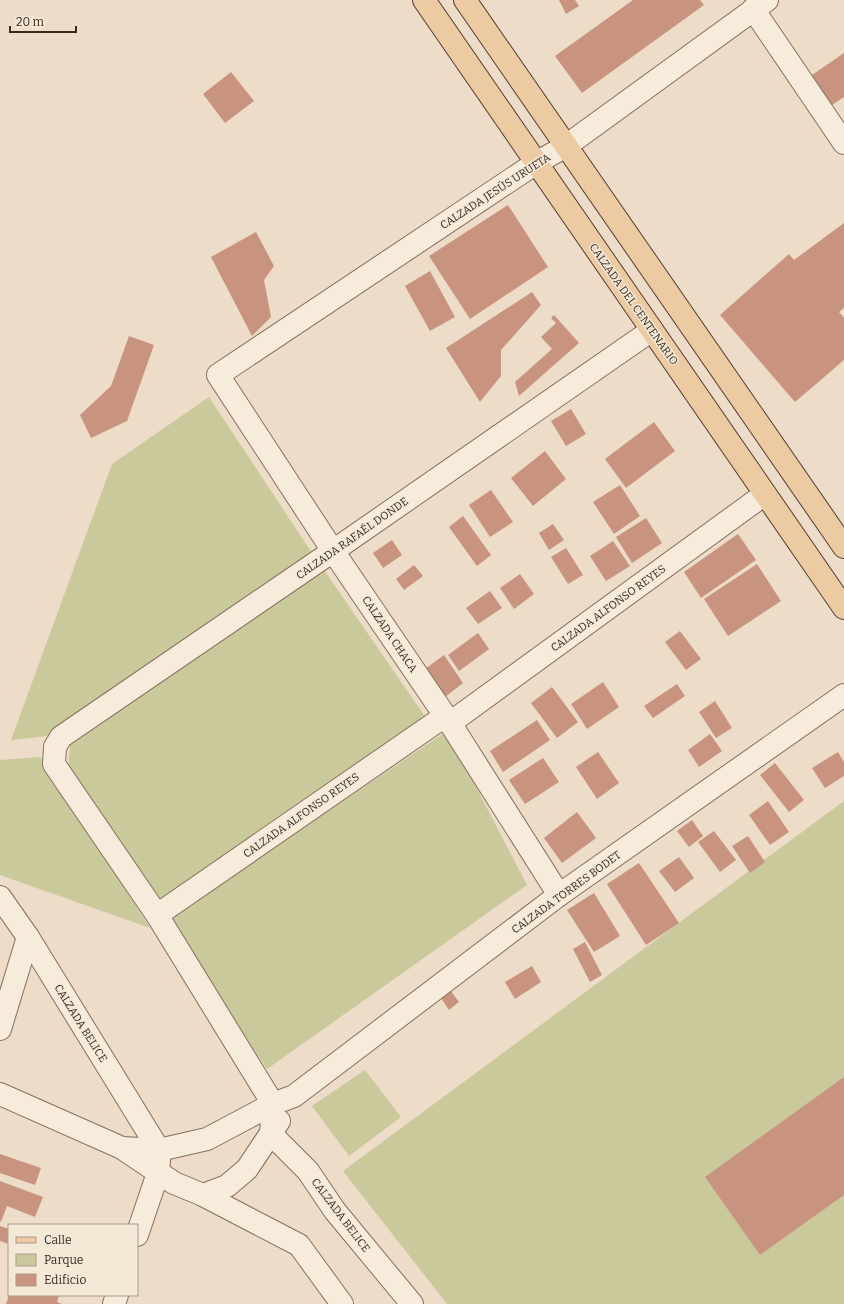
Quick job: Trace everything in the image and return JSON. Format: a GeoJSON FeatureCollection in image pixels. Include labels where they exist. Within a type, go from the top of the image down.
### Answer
{"type":"FeatureCollection","features":[{"type":"Feature","properties":{"kind":"main road","name":"CALZADA DEL CENTENARIO"},"geometry":{"type":"LineString","coordinates":[[424,0],[844,608]]}},
{"type":"Feature","properties":{"kind":"main road"},"geometry":{"type":"LineString","coordinates":[[465,0],[844,547]]}},
{"type":"Feature","properties":{"kind":"street","name":"CALZADA JESÚS URUETA"},"geometry":{"type":"LineString","coordinates":[[218,375],[536,163],[566,146],[760,5]]}},
{"type":"Feature","properties":{"kind":"street"},"geometry":{"type":"LineString","coordinates":[[760,5],[844,143]]}},
{"type":"Feature","properties":{"kind":"street","name":"CALZADA RAFAÉL DONDE"},"geometry":{"type":"LineString","coordinates":[[157,915],[54,764],[55,747],[61,737],[652,330]]}},
{"type":"Feature","properties":{"kind":"street","name":"CALZADA CHACA"},"geometry":{"type":"LineString","coordinates":[[218,375],[333,551],[448,720],[559,895]]}},
{"type":"Feature","properties":{"kind":"street","name":"CALZADA ALFONSO REYES"},"geometry":{"type":"LineString","coordinates":[[157,915],[448,720],[765,494]]}},
{"type":"Feature","properties":{"kind":"street","name":"CALZADA TORRES BODET"},"geometry":{"type":"LineString","coordinates":[[122,1148],[159,1150],[208,1139],[274,1104],[294,1096],[559,895],[844,696]]}},
{"type":"Feature","properties":{"kind":"street","name":"CALZADA BELICE"},"geometry":{"type":"LineString","coordinates":[[0,897],[28,937],[159,1150]]}},
{"type":"Feature","properties":{"kind":"street"},"geometry":{"type":"LineString","coordinates":[[157,915],[274,1104],[271,1134]]}},
{"type":"Feature","properties":{"kind":"street"},"geometry":{"type":"LineString","coordinates":[[0,1029],[28,937]]}},
{"type":"Feature","properties":{"kind":"street"},"geometry":{"type":"LineString","coordinates":[[0,1094],[122,1148],[174,1184],[202,1195],[299,1245],[342,1304]]}},
{"type":"Feature","properties":{"kind":"street","name":"CALZADA TORRES BODET"},"geometry":{"type":"LineString","coordinates":[[202,1195],[227,1186],[247,1169],[271,1134],[294,1096]]}},
{"type":"Feature","properties":{"kind":"street","name":"CALZADA BELICE"},"geometry":{"type":"LineString","coordinates":[[271,1134],[308,1171],[335,1211],[412,1304]]}},
{"type":"Feature","properties":{"kind":"street"},"geometry":{"type":"LineString","coordinates":[[138,1232],[158,1173],[159,1150]]}},
{"type":"Feature","properties":{"kind":"green space"},"geometry":{"type":"Polygon","coordinates":[[[209,397],[312,553],[48,736],[11,740],[112,464],[209,397]]]}},
{"type":"Feature","properties":{"kind":"green space"},"geometry":{"type":"Polygon","coordinates":[[[324,570],[426,718],[159,901],[68,768],[70,746],[324,570]]]}},
{"type":"Feature","properties":{"kind":"green space"},"geometry":{"type":"Polygon","coordinates":[[[447,731],[527,885],[267,1069],[172,926],[170,918],[447,731]]]}},
{"type":"Feature","properties":{"kind":"green space"},"geometry":{"type":"Polygon","coordinates":[[[40,757],[150,928],[0,875],[0,760],[40,757]]]}},
{"type":"Feature","properties":{"kind":"green space"},"geometry":{"type":"Polygon","coordinates":[[[844,801],[844,1304],[447,1304],[343,1171],[844,801]]]}},
{"type":"Feature","properties":{"kind":"green space"},"geometry":{"type":"Polygon","coordinates":[[[365,1070],[401,1117],[349,1156],[312,1106],[365,1070]]]}},
{"type":"Feature","properties":{"kind":"building"},"geometry":{"type":"Polygon","coordinates":[[[559,0],[575,0],[579,6],[566,14],[559,0]]]}},
{"type":"Feature","properties":{"kind":"building"},"geometry":{"type":"Polygon","coordinates":[[[633,0],[700,0],[704,5],[582,93],[555,56],[633,0]]]}},
{"type":"Feature","properties":{"kind":"building"},"geometry":{"type":"Polygon","coordinates":[[[844,53],[844,97],[832,105],[812,75],[844,53]]]}},
{"type":"Feature","properties":{"kind":"building"},"geometry":{"type":"Polygon","coordinates":[[[231,72],[254,101],[225,123],[203,94],[231,72]]]}},
{"type":"Feature","properties":{"kind":"building"},"geometry":{"type":"Polygon","coordinates":[[[508,205],[548,267],[470,319],[429,256],[508,205]]]}},
{"type":"Feature","properties":{"kind":"building"},"geometry":{"type":"Polygon","coordinates":[[[844,223],[844,308],[839,312],[844,318],[844,360],[795,402],[720,315],[789,254],[794,260],[844,223]]]}},
{"type":"Feature","properties":{"kind":"building"},"geometry":{"type":"Polygon","coordinates":[[[256,232],[274,266],[264,280],[271,317],[252,336],[211,257],[256,232]]]}},
{"type":"Feature","properties":{"kind":"building"},"geometry":{"type":"Polygon","coordinates":[[[430,271],[455,317],[430,331],[405,286],[430,271]]]}},
{"type":"Feature","properties":{"kind":"building"},"geometry":{"type":"Polygon","coordinates":[[[532,292],[541,305],[501,350],[501,376],[480,402],[446,348],[532,292]]]}},
{"type":"Feature","properties":{"kind":"building"},"geometry":{"type":"Polygon","coordinates":[[[554,315],[579,343],[519,396],[515,382],[552,349],[541,337],[556,323],[551,318],[554,315]]]}},
{"type":"Feature","properties":{"kind":"building"},"geometry":{"type":"Polygon","coordinates":[[[129,336],[154,345],[127,421],[91,438],[80,415],[111,386],[129,336]]]}},
{"type":"Feature","properties":{"kind":"building"},"geometry":{"type":"Polygon","coordinates":[[[571,409],[586,434],[566,446],[551,421],[571,409]]]}},
{"type":"Feature","properties":{"kind":"building"},"geometry":{"type":"Polygon","coordinates":[[[654,422],[675,451],[626,488],[605,459],[654,422]]]}},
{"type":"Feature","properties":{"kind":"building"},"geometry":{"type":"Polygon","coordinates":[[[545,451],[566,479],[533,506],[511,478],[545,451]]]}},
{"type":"Feature","properties":{"kind":"building"},"geometry":{"type":"Polygon","coordinates":[[[620,485],[640,516],[614,534],[593,502],[620,485]]]}},
{"type":"Feature","properties":{"kind":"building"},"geometry":{"type":"Polygon","coordinates":[[[491,490],[513,522],[490,537],[469,505],[491,490]]]}},
{"type":"Feature","properties":{"kind":"building"},"geometry":{"type":"Polygon","coordinates":[[[463,516],[491,555],[477,566],[449,527],[463,516]]]}},
{"type":"Feature","properties":{"kind":"building"},"geometry":{"type":"Polygon","coordinates":[[[646,518],[662,543],[632,563],[616,537],[646,518]]]}},
{"type":"Feature","properties":{"kind":"building"},"geometry":{"type":"Polygon","coordinates":[[[553,524],[564,540],[549,550],[539,533],[553,524]]]}},
{"type":"Feature","properties":{"kind":"building"},"geometry":{"type":"Polygon","coordinates":[[[738,534],[756,560],[701,598],[684,572],[738,534]]]}},
{"type":"Feature","properties":{"kind":"building"},"geometry":{"type":"Polygon","coordinates":[[[392,540],[402,555],[383,568],[373,553],[392,540]]]}},
{"type":"Feature","properties":{"kind":"building"},"geometry":{"type":"Polygon","coordinates":[[[613,541],[630,566],[606,581],[590,556],[613,541]]]}},
{"type":"Feature","properties":{"kind":"building"},"geometry":{"type":"Polygon","coordinates":[[[566,548],[583,575],[568,584],[551,557],[566,548]]]}},
{"type":"Feature","properties":{"kind":"building"},"geometry":{"type":"Polygon","coordinates":[[[757,564],[781,601],[728,636],[704,599],[757,564]]]}},
{"type":"Feature","properties":{"kind":"building"},"geometry":{"type":"Polygon","coordinates":[[[414,565],[423,576],[404,590],[396,579],[414,565]]]}},
{"type":"Feature","properties":{"kind":"building"},"geometry":{"type":"Polygon","coordinates":[[[520,574],[534,594],[514,609],[500,588],[520,574]]]}},
{"type":"Feature","properties":{"kind":"building"},"geometry":{"type":"Polygon","coordinates":[[[490,591],[502,608],[478,624],[466,608],[490,591]]]}},
{"type":"Feature","properties":{"kind":"building"},"geometry":{"type":"Polygon","coordinates":[[[680,631],[701,659],[686,670],[665,642],[680,631]]]}},
{"type":"Feature","properties":{"kind":"building"},"geometry":{"type":"Polygon","coordinates":[[[478,633],[489,649],[459,671],[448,655],[478,633]]]}},
{"type":"Feature","properties":{"kind":"building"},"geometry":{"type":"Polygon","coordinates":[[[444,655],[463,683],[445,697],[425,669],[444,655]]]}},
{"type":"Feature","properties":{"kind":"building"},"geometry":{"type":"Polygon","coordinates":[[[603,682],[619,707],[587,729],[571,704],[603,682]]]}},
{"type":"Feature","properties":{"kind":"building"},"geometry":{"type":"Polygon","coordinates":[[[677,684],[685,696],[653,718],[644,706],[677,684]]]}},
{"type":"Feature","properties":{"kind":"building"},"geometry":{"type":"Polygon","coordinates":[[[552,687],[578,722],[557,738],[531,703],[552,687]]]}},
{"type":"Feature","properties":{"kind":"building"},"geometry":{"type":"Polygon","coordinates":[[[715,701],[732,728],[716,738],[699,712],[715,701]]]}},
{"type":"Feature","properties":{"kind":"building"},"geometry":{"type":"Polygon","coordinates":[[[537,720],[550,740],[503,772],[490,751],[537,720]]]}},
{"type":"Feature","properties":{"kind":"building"},"geometry":{"type":"Polygon","coordinates":[[[710,734],[722,751],[699,767],[688,750],[710,734]]]}},
{"type":"Feature","properties":{"kind":"building"},"geometry":{"type":"Polygon","coordinates":[[[598,752],[619,783],[597,799],[576,767],[598,752]]]}},
{"type":"Feature","properties":{"kind":"building"},"geometry":{"type":"Polygon","coordinates":[[[838,752],[844,762],[844,776],[825,788],[812,768],[838,752]]]}},
{"type":"Feature","properties":{"kind":"building"},"geometry":{"type":"Polygon","coordinates":[[[543,758],[559,782],[525,804],[509,780],[543,758]]]}},
{"type":"Feature","properties":{"kind":"building"},"geometry":{"type":"Polygon","coordinates":[[[775,763],[804,800],[789,812],[760,775],[775,763]]]}},
{"type":"Feature","properties":{"kind":"building"},"geometry":{"type":"Polygon","coordinates":[[[768,801],[789,832],[770,845],[749,815],[768,801]]]}},
{"type":"Feature","properties":{"kind":"building"},"geometry":{"type":"Polygon","coordinates":[[[577,812],[596,838],[562,863],[544,838],[577,812]]]}},
{"type":"Feature","properties":{"kind":"building"},"geometry":{"type":"Polygon","coordinates":[[[692,820],[703,836],[689,847],[677,831],[692,820]]]}},
{"type":"Feature","properties":{"kind":"building"},"geometry":{"type":"Polygon","coordinates":[[[714,831],[736,860],[720,872],[698,842],[714,831]]]}},
{"type":"Feature","properties":{"kind":"building"},"geometry":{"type":"Polygon","coordinates":[[[748,836],[765,862],[750,873],[732,846],[748,836]]]}},
{"type":"Feature","properties":{"kind":"building"},"geometry":{"type":"Polygon","coordinates":[[[679,857],[694,878],[675,892],[659,871],[679,857]]]}},
{"type":"Feature","properties":{"kind":"building"},"geometry":{"type":"Polygon","coordinates":[[[639,863],[679,923],[646,945],[607,884],[639,863]]]}},
{"type":"Feature","properties":{"kind":"building"},"geometry":{"type":"Polygon","coordinates":[[[594,893],[620,936],[594,952],[567,910],[594,893]]]}},
{"type":"Feature","properties":{"kind":"building"},"geometry":{"type":"Polygon","coordinates":[[[585,942],[602,975],[590,982],[573,949],[585,942]]]}},
{"type":"Feature","properties":{"kind":"building"},"geometry":{"type":"Polygon","coordinates":[[[532,966],[541,982],[515,999],[505,982],[532,966]]]}},
{"type":"Feature","properties":{"kind":"building"},"geometry":{"type":"Polygon","coordinates":[[[451,991],[459,1002],[449,1010],[441,998],[451,991]]]}},
{"type":"Feature","properties":{"kind":"building"},"geometry":{"type":"Polygon","coordinates":[[[844,1077],[844,1195],[760,1255],[705,1177],[844,1077]]]}},
{"type":"Feature","properties":{"kind":"building"},"geometry":{"type":"Polygon","coordinates":[[[0,1154],[41,1168],[35,1185],[0,1173],[0,1154]]]}},
{"type":"Feature","properties":{"kind":"building"},"geometry":{"type":"Polygon","coordinates":[[[0,1181],[43,1197],[35,1217],[7,1206],[1,1222],[0,1221],[0,1181]]]}},
{"type":"Feature","properties":{"kind":"building"},"geometry":{"type":"Polygon","coordinates":[[[0,1226],[8,1229],[8,1244],[0,1241],[0,1226]]]}},
{"type":"Feature","properties":{"kind":"building"},"geometry":{"type":"Polygon","coordinates":[[[9,1296],[59,1296],[57,1302],[62,1304],[6,1304],[9,1296]]]}}]}
